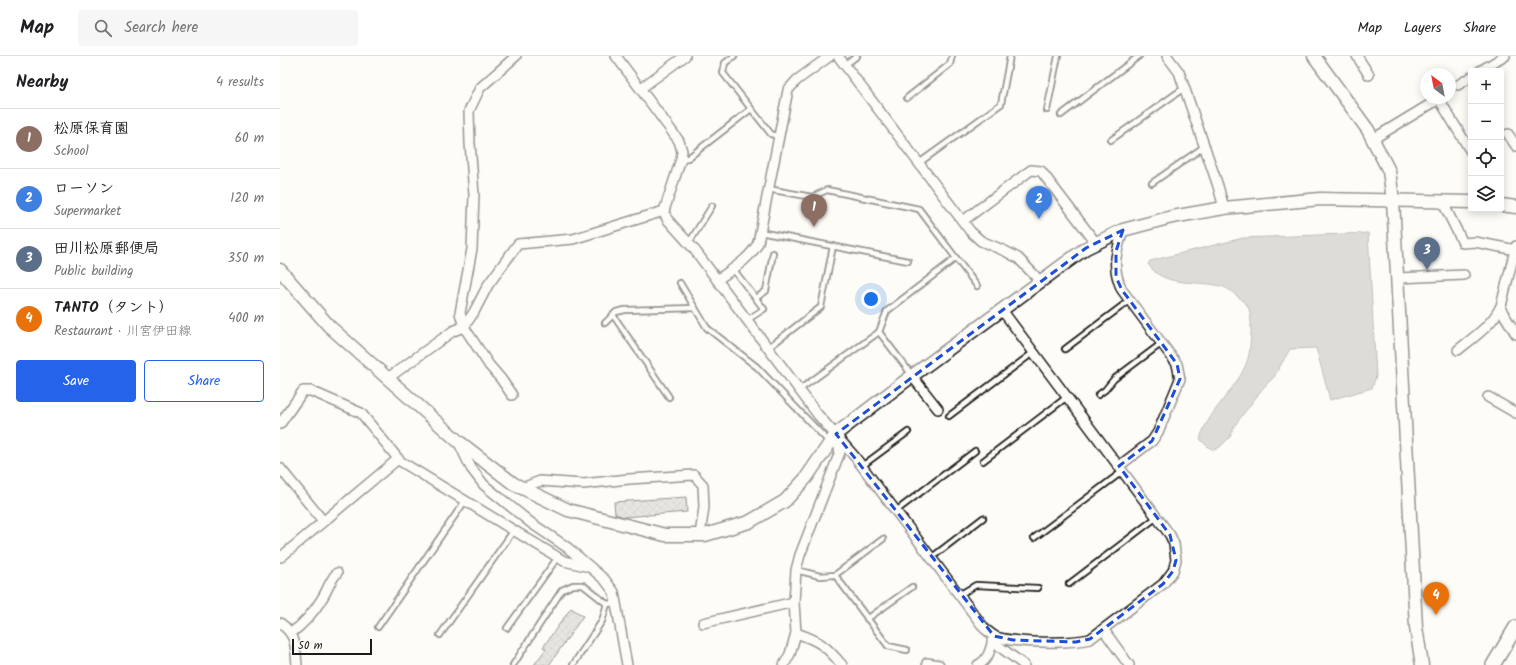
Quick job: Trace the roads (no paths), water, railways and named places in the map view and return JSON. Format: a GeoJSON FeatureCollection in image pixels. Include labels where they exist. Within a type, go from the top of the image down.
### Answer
{"type":"FeatureCollection","features":[{"type":"Feature","properties":{"kind":"main road"},"geometry":{"type":"LineString","coordinates":[[1493,665],[1516,627]]}},
{"type":"Feature","properties":{"kind":"street"},"geometry":{"type":"LineString","coordinates":[[512,395],[489,365],[464,327],[460,313],[472,249],[473,234],[474,195],[469,111],[480,88],[516,56]]}},
{"type":"Feature","properties":{"kind":"street"},"geometry":{"type":"LineString","coordinates":[[616,56],[641,88],[679,142],[682,151],[681,159],[664,211],[668,219],[717,280],[768,348],[818,416],[840,452],[800,554],[796,570],[794,602],[796,633],[790,654],[784,665]]}},
{"type":"Feature","properties":{"kind":"street"},"geometry":{"type":"LineString","coordinates":[[641,88],[684,56]]}},
{"type":"Feature","properties":{"kind":"street"},"geometry":{"type":"LineString","coordinates":[[717,280],[754,251],[758,243],[788,90],[796,80],[830,56]]}},
{"type":"Feature","properties":{"kind":"street"},"geometry":{"type":"LineString","coordinates":[[838,56],[970,231],[981,241],[1018,258],[1041,282]]}},
{"type":"Feature","properties":{"kind":"street"},"geometry":{"type":"LineString","coordinates":[[1166,56],[1179,72],[1205,146],[1224,208]]}},
{"type":"Feature","properties":{"kind":"street"},"geometry":{"type":"LineString","coordinates":[[1314,56],[1368,130],[1390,171],[1398,278],[1416,627],[1422,665]]}},
{"type":"Feature","properties":{"kind":"street"},"geometry":{"type":"LineString","coordinates":[[1357,56],[1369,75]]}},
{"type":"Feature","properties":{"kind":"street"},"geometry":{"type":"LineString","coordinates":[[1485,68],[1505,56]]}},
{"type":"Feature","properties":{"kind":"street"},"geometry":{"type":"LineString","coordinates":[[1458,84],[1468,78]]}},
{"type":"Feature","properties":{"kind":"street"},"geometry":{"type":"LineString","coordinates":[[1373,139],[1439,99],[1468,147]]}},
{"type":"Feature","properties":{"kind":"street"},"geometry":{"type":"LineString","coordinates":[[1508,134],[1516,146]]}},
{"type":"Feature","properties":{"kind":"street"},"geometry":{"type":"LineString","coordinates":[[963,221],[1031,170],[1041,171],[1096,243]]}},
{"type":"Feature","properties":{"kind":"street"},"geometry":{"type":"LineString","coordinates":[[280,270],[329,326],[458,441],[514,484],[568,510],[665,535],[705,535],[749,522],[785,501],[806,478],[833,439],[912,376],[1086,248],[1123,230],[1172,217],[1224,208],[1320,199],[1468,202]]}},
{"type":"Feature","properties":{"kind":"street"},"geometry":{"type":"LineString","coordinates":[[1442,201],[1463,242],[1475,242],[1516,249],[1497,315],[1488,326],[1458,350]]}},
{"type":"Feature","properties":{"kind":"street"},"geometry":{"type":"LineString","coordinates":[[1504,204],[1516,207]]}},
{"type":"Feature","properties":{"kind":"street"},"geometry":{"type":"LineString","coordinates":[[388,378],[453,331],[464,327],[474,312],[488,285],[518,244],[573,239],[664,211]]}},
{"type":"Feature","properties":{"kind":"street"},"geometry":{"type":"LineString","coordinates":[[1121,469],[1152,441],[1158,432],[1180,379],[1178,364],[1122,290],[1116,276],[1116,251],[1123,230]]}},
{"type":"Feature","properties":{"kind":"street"},"geometry":{"type":"LineString","coordinates":[[1398,278],[1464,275]]}},
{"type":"Feature","properties":{"kind":"street"},"geometry":{"type":"LineString","coordinates":[[1500,308],[1516,334]]}},
{"type":"Feature","properties":{"kind":"street"},"geometry":{"type":"LineString","coordinates":[[993,639],[1076,642],[1090,639],[1163,584],[1173,571],[1176,560],[1174,544],[1170,535],[1002,310]]}},
{"type":"Feature","properties":{"kind":"street"},"geometry":{"type":"LineString","coordinates":[[912,376],[938,409]]}},
{"type":"Feature","properties":{"kind":"street"},"geometry":{"type":"LineString","coordinates":[[280,424],[303,391],[311,391],[361,413],[398,459],[420,474],[564,560],[590,567]]}},
{"type":"Feature","properties":{"kind":"street"},"geometry":{"type":"LineString","coordinates":[[1488,397],[1516,413]]}},
{"type":"Feature","properties":{"kind":"street"},"geometry":{"type":"LineString","coordinates":[[833,439],[862,466],[993,639],[1024,665]]}},
{"type":"Feature","properties":{"kind":"street"},"geometry":{"type":"LineString","coordinates":[[458,441],[471,468],[484,485],[531,523],[568,548],[610,586],[614,592],[611,604],[627,665]]}},
{"type":"Feature","properties":{"kind":"street"},"geometry":{"type":"LineString","coordinates":[[281,557],[398,459]]}},
{"type":"Feature","properties":{"kind":"street"},"geometry":{"type":"LineString","coordinates":[[280,468],[323,521]]}},
{"type":"Feature","properties":{"kind":"street"},"geometry":{"type":"LineString","coordinates":[[522,488],[540,481],[583,484],[694,474],[703,485],[704,507],[700,535]]}},
{"type":"Feature","properties":{"kind":"street"},"geometry":{"type":"LineString","coordinates":[[291,633],[302,626],[323,597],[332,578],[337,572]]}},
{"type":"Feature","properties":{"kind":"street"},"geometry":{"type":"LineString","coordinates":[[703,623],[794,602]]}},
{"type":"Feature","properties":{"kind":"street"},"geometry":{"type":"LineString","coordinates":[[280,623],[288,629],[294,639],[297,665]]}},
{"type":"Feature","properties":{"kind":"street"},"geometry":{"type":"LineString","coordinates":[[1103,629],[1129,665]]}},
{"type":"Feature","properties":{"kind":"street"},"geometry":{"type":"LineString","coordinates":[[796,633],[815,639],[829,649],[842,665]]}},
{"type":"Feature","properties":{"kind":"street"},"geometry":{"type":"LineString","coordinates":[[978,665],[983,663],[986,658],[993,639]]}},
{"type":"Feature","properties":{"kind":"street"},"geometry":{"type":"LineString","coordinates":[[927,663],[939,665]]}},
{"type":"Feature","properties":{"kind":"lane"},"geometry":{"type":"LineString","coordinates":[[734,56],[725,63],[723,73],[771,134],[779,136]]}},
{"type":"Feature","properties":{"kind":"lane"},"geometry":{"type":"LineString","coordinates":[[845,65],[857,56]]}},
{"type":"Feature","properties":{"kind":"lane"},"geometry":{"type":"LineString","coordinates":[[907,98],[950,64],[952,56]]}},
{"type":"Feature","properties":{"kind":"lane"},"geometry":{"type":"LineString","coordinates":[[919,163],[1001,104],[1010,56]]}},
{"type":"Feature","properties":{"kind":"lane"},"geometry":{"type":"LineString","coordinates":[[1047,110],[1058,56]]}},
{"type":"Feature","properties":{"kind":"lane"},"geometry":{"type":"LineString","coordinates":[[1061,115],[1139,56]]}},
{"type":"Feature","properties":{"kind":"lane"},"geometry":{"type":"LineString","coordinates":[[1111,140],[1184,88]]}},
{"type":"Feature","properties":{"kind":"lane"},"geometry":{"type":"LineString","coordinates":[[681,159],[688,158],[751,109]]}},
{"type":"Feature","properties":{"kind":"lane"},"geometry":{"type":"LineString","coordinates":[[1152,183],[1205,146]]}},
{"type":"Feature","properties":{"kind":"lane"},"geometry":{"type":"LineString","coordinates":[[768,189],[812,197],[827,190],[919,209],[977,286]]}},
{"type":"Feature","properties":{"kind":"lane"},"geometry":{"type":"LineString","coordinates":[[687,242],[692,238],[712,206]]}},
{"type":"Feature","properties":{"kind":"lane"},"geometry":{"type":"LineString","coordinates":[[760,232],[908,261]]}},
{"type":"Feature","properties":{"kind":"lane"},"geometry":{"type":"LineString","coordinates":[[768,348],[821,307],[833,246]]}},
{"type":"Feature","properties":{"kind":"lane"},"geometry":{"type":"LineString","coordinates":[[756,298],[766,290],[773,253]]}},
{"type":"Feature","properties":{"kind":"lane"},"geometry":{"type":"LineString","coordinates":[[799,390],[879,332],[887,311],[956,258]]}},
{"type":"Feature","properties":{"kind":"lane"},"geometry":{"type":"LineString","coordinates":[[733,268],[764,309],[747,320]]}},
{"type":"Feature","properties":{"kind":"lane"},"geometry":{"type":"LineString","coordinates":[[680,283],[707,328],[757,367],[833,439]]}},
{"type":"Feature","properties":{"kind":"lane"},"geometry":{"type":"LineString","coordinates":[[1065,349],[1130,300]]}},
{"type":"Feature","properties":{"kind":"lane"},"geometry":{"type":"LineString","coordinates":[[605,323],[616,312],[625,310],[695,308]]}},
{"type":"Feature","properties":{"kind":"lane"},"geometry":{"type":"LineString","coordinates":[[613,315],[669,397]]}},
{"type":"Feature","properties":{"kind":"lane"},"geometry":{"type":"LineString","coordinates":[[879,332],[912,376]]}},
{"type":"Feature","properties":{"kind":"lane"},"geometry":{"type":"LineString","coordinates":[[1098,395],[1105,390],[1114,379],[1162,343]]}},
{"type":"Feature","properties":{"kind":"lane"},"geometry":{"type":"LineString","coordinates":[[949,416],[1034,352]]}},
{"type":"Feature","properties":{"kind":"lane"},"geometry":{"type":"LineString","coordinates":[[983,461],[1067,397]]}},
{"type":"Feature","properties":{"kind":"lane"},"geometry":{"type":"LineString","coordinates":[[862,466],[908,432]]}},
{"type":"Feature","properties":{"kind":"lane"},"geometry":{"type":"LineString","coordinates":[[896,511],[975,451]]}},
{"type":"Feature","properties":{"kind":"lane"},"geometry":{"type":"LineString","coordinates":[[1034,538],[1121,469]]}},
{"type":"Feature","properties":{"kind":"lane"},"geometry":{"type":"LineString","coordinates":[[378,627],[465,501]]}},
{"type":"Feature","properties":{"kind":"lane"},"geometry":{"type":"LineString","coordinates":[[1069,584],[1157,517]]}},
{"type":"Feature","properties":{"kind":"lane"},"geometry":{"type":"LineString","coordinates":[[931,558],[983,518]]}},
{"type":"Feature","properties":{"kind":"lane"},"geometry":{"type":"LineString","coordinates":[[440,634],[514,530]]}},
{"type":"Feature","properties":{"kind":"lane"},"geometry":{"type":"LineString","coordinates":[[796,570],[820,576],[835,575],[883,539]]}},
{"type":"Feature","properties":{"kind":"lane"},"geometry":{"type":"LineString","coordinates":[[507,628],[558,556]]}},
{"type":"Feature","properties":{"kind":"lane"},"geometry":{"type":"LineString","coordinates":[[835,575],[888,646],[907,650]]}},
{"type":"Feature","properties":{"kind":"lane"},"geometry":{"type":"LineString","coordinates":[[513,665],[562,590],[573,585],[583,586],[611,604],[602,621],[573,665]]}},
{"type":"Feature","properties":{"kind":"lane"},"geometry":{"type":"LineString","coordinates":[[959,595],[976,585],[1038,588]]}},
{"type":"Feature","properties":{"kind":"lane"},"geometry":{"type":"LineString","coordinates":[[867,619],[912,587]]}},
{"type":"Feature","properties":{"kind":"place","name":"ローソン"},"geometry":{"type":"Point","coordinates":[1039,219]}},
{"type":"Feature","properties":{"kind":"place","name":"松原保育園"},"geometry":{"type":"Point","coordinates":[814,227]}},
{"type":"Feature","properties":{"kind":"place","name":"田川松原郵便局"},"geometry":{"type":"Point","coordinates":[1427,270]}},
{"type":"Feature","properties":{"kind":"place","name":"TANTO（タント）"},"geometry":{"type":"Point","coordinates":[1436,615]}}]}
